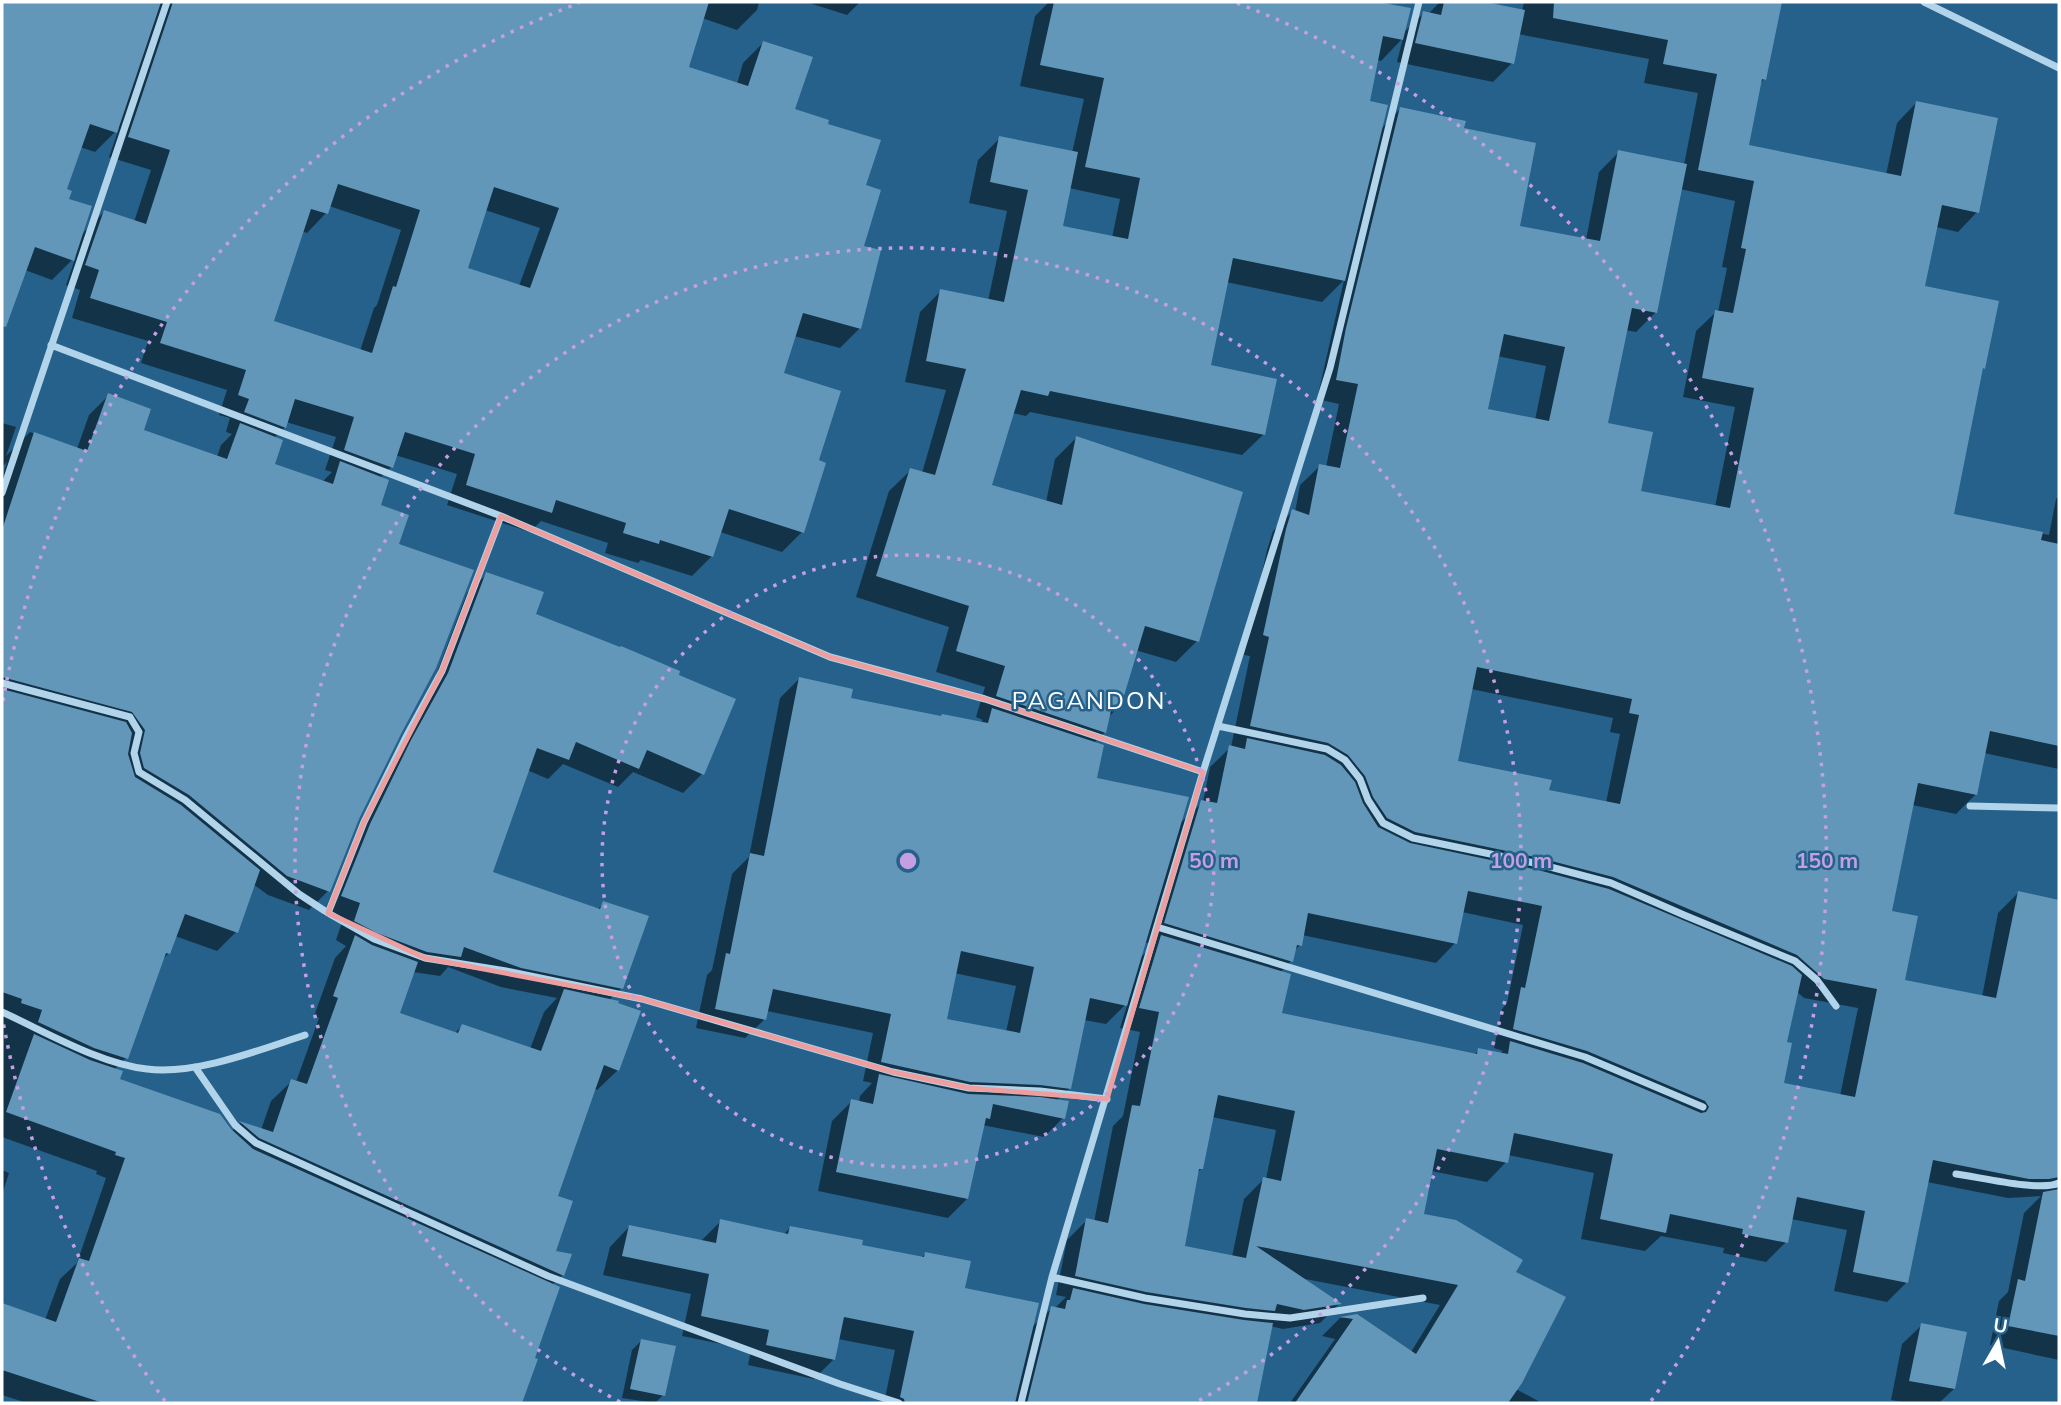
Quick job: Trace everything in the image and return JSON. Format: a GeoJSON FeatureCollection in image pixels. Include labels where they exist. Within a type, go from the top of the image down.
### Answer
{"type":"FeatureCollection","features":[{"type":"Feature","properties":{"kind":"street"},"geometry":{"type":"LineString","coordinates":[[2,493],[167,2]]}},
{"type":"Feature","properties":{"kind":"street"},"geometry":{"type":"LineString","coordinates":[[1021,1403],[1052,1277],[1203,772],[1330,368],[1419,2]]}},
{"type":"Feature","properties":{"kind":"street"},"geometry":{"type":"LineString","coordinates":[[1924,2],[2059,68]]}},
{"type":"Feature","properties":{"kind":"street"},"geometry":{"type":"LineString","coordinates":[[51,345],[501,516],[830,657],[985,699],[1203,772]]}},
{"type":"Feature","properties":{"kind":"street"},"geometry":{"type":"LineString","coordinates":[[328,914],[363,822],[442,671],[501,516]]}},
{"type":"Feature","properties":{"kind":"street"},"geometry":{"type":"LineString","coordinates":[[2,683],[130,717],[139,732],[134,753],[139,772],[184,800],[299,894],[328,914],[374,939],[425,958],[506,971],[642,999],[893,1072],[969,1088],[1040,1091],[1107,1099]]}},
{"type":"Feature","properties":{"kind":"street"},"geometry":{"type":"LineString","coordinates":[[1218,726],[1327,748],[1345,760],[1360,779],[1368,800],[1383,823],[1413,838],[1539,864],[1611,883],[1795,961],[1817,981],[1836,1006]]}},
{"type":"Feature","properties":{"kind":"street"},"geometry":{"type":"LineString","coordinates":[[1970,806],[2059,808]]}},
{"type":"Feature","properties":{"kind":"street"},"geometry":{"type":"LineString","coordinates":[[1157,928],[1585,1057],[1703,1107]]}},
{"type":"Feature","properties":{"kind":"street"},"geometry":{"type":"LineString","coordinates":[[2,1012],[100,1057],[130,1067],[151,1070],[195,1068],[305,1035]]}},
{"type":"Feature","properties":{"kind":"street"},"geometry":{"type":"LineString","coordinates":[[195,1068],[235,1125],[256,1143],[548,1276],[840,1384],[899,1403]]}},
{"type":"Feature","properties":{"kind":"street"},"geometry":{"type":"LineString","coordinates":[[1956,1174],[2032,1186],[2051,1187],[2059,1184]]}},
{"type":"Feature","properties":{"kind":"street"},"geometry":{"type":"LineString","coordinates":[[1052,1277],[1145,1298],[1245,1314],[1290,1318],[1423,1298]]}},
{"type":"Feature","properties":{"kind":"highlighted area"},"geometry":{"type":"Polygon","coordinates":[[[501,516],[830,657],[985,699],[1203,772],[1107,1099],[969,1088],[893,1072],[642,999],[425,958],[328,913],[364,822],[442,671],[501,516]]]}},
{"type":"Feature","properties":{"kind":"building"},"geometry":{"type":"Polygon","coordinates":[[[2,2],[161,2],[117,133],[90,124],[67,189],[72,191],[69,199],[92,206],[74,261],[35,247],[6,327],[2,326],[2,2]]]}},
{"type":"Feature","properties":{"kind":"building"},"geometry":{"type":"Polygon","coordinates":[[[173,2],[709,2],[689,67],[748,86],[763,41],[813,57],[795,109],[829,120],[828,124],[881,140],[866,185],[881,190],[864,246],[881,250],[861,329],[803,313],[784,373],[841,391],[819,460],[826,463],[804,533],[729,509],[713,557],[660,540],[659,544],[623,533],[626,523],[556,500],[552,513],[466,485],[475,454],[405,432],[393,468],[344,450],[354,417],[295,399],[286,428],[244,412],[249,399],[238,395],[246,370],[160,343],[167,322],[90,298],[99,270],[85,265],[104,210],[146,224],[170,150],[128,137],[173,2]],[[338,184],[328,214],[311,209],[274,321],[372,353],[420,210],[338,184]],[[494,187],[468,268],[530,288],[559,208],[494,187]]]}},
{"type":"Feature","properties":{"kind":"building"},"geometry":{"type":"Polygon","coordinates":[[[1054,2],[1378,2],[1411,8],[1403,40],[1383,36],[1370,101],[1388,105],[1345,281],[1233,258],[1211,365],[1277,379],[1265,435],[1050,391],[1048,396],[1021,390],[992,485],[1062,505],[1076,436],[1243,492],[1199,642],[1145,626],[1120,709],[1112,706],[1106,733],[996,696],[1005,666],[956,651],[969,606],[876,576],[910,468],[935,475],[966,369],[926,361],[940,289],[1004,302],[1028,190],[990,182],[999,136],[1078,152],[1063,226],[1128,239],[1140,178],[1085,167],[1104,78],[1040,65],[1054,2]]]}},
{"type":"Feature","properties":{"kind":"building"},"geometry":{"type":"Polygon","coordinates":[[[1444,2],[1485,2],[1525,10],[1514,64],[1415,43],[1423,11],[1441,15],[1444,2]]]}},
{"type":"Feature","properties":{"kind":"building"},"geometry":{"type":"Polygon","coordinates":[[[1554,2],[1782,2],[1766,80],[1762,79],[1749,145],[1901,176],[1916,101],[1998,118],[1979,213],[1942,205],[1925,286],[1999,301],[1954,514],[2043,532],[2041,540],[2059,544],[2059,746],[1990,731],[1977,795],[1918,783],[1892,911],[1918,916],[1905,980],[1996,998],[2018,891],[2059,900],[2059,1177],[2029,1179],[1933,1160],[1908,1283],[1853,1272],[1865,1211],[1797,1197],[1788,1243],[1742,1234],[1743,1229],[1670,1214],[1666,1233],[1600,1219],[1613,1154],[1514,1133],[1508,1163],[1437,1149],[1424,1214],[1456,1220],[1523,1260],[1516,1272],[1566,1297],[1522,1383],[1508,1403],[1295,1403],[1353,1319],[1340,1317],[1357,1314],[1416,1354],[1458,1285],[1256,1246],[1342,1304],[1304,1310],[1277,1304],[1275,1311],[1246,1308],[1146,1292],[1075,1276],[1086,1218],[1108,1223],[1132,1105],[1140,1106],[1159,1012],[1139,1008],[1161,935],[1291,974],[1282,1013],[1477,1054],[1478,1048],[1508,1054],[1510,1041],[1583,1063],[1701,1113],[1706,1112],[1709,1107],[1705,1101],[1587,1051],[1513,1029],[1521,987],[1525,988],[1542,906],[1468,891],[1457,944],[1308,913],[1302,946],[1297,945],[1293,962],[1164,923],[1201,800],[1217,803],[1229,745],[1245,749],[1247,738],[1325,755],[1341,765],[1355,782],[1363,803],[1378,827],[1410,843],[1538,870],[1609,889],[1792,966],[1802,975],[1787,1042],[1792,1043],[1784,1083],[1855,1097],[1877,989],[1824,979],[1797,955],[1613,877],[1540,858],[1415,832],[1387,818],[1373,797],[1365,776],[1348,755],[1328,743],[1250,726],[1269,637],[1263,635],[1292,509],[1309,515],[1319,464],[1340,468],[1358,384],[1336,380],[1346,328],[1400,107],[1466,121],[1464,128],[1536,143],[1520,226],[1600,241],[1618,150],[1687,164],[1657,313],[1632,308],[1608,423],[1653,432],[1641,491],[1730,508],[1754,388],[1702,378],[1715,310],[1733,313],[1746,249],[1741,248],[1754,181],[1698,170],[1717,74],[1663,64],[1668,40],[1553,18],[1554,2]],[[1504,334],[1488,409],[1549,421],[1565,347],[1504,334]],[[1477,667],[1458,761],[1552,780],[1549,790],[1620,804],[1639,715],[1629,713],[1632,699],[1477,667]],[[1218,1095],[1203,1169],[1199,1169],[1185,1246],[1246,1258],[1263,1177],[1281,1181],[1295,1111],[1218,1095]]]}},
{"type":"Feature","properties":{"kind":"building"},"geometry":{"type":"Polygon","coordinates":[[[108,393],[151,409],[144,430],[227,459],[240,423],[283,440],[275,464],[333,484],[340,461],[389,480],[381,505],[409,515],[399,544],[474,570],[436,668],[359,819],[330,892],[287,876],[189,795],[144,768],[140,753],[145,730],[132,712],[2,677],[2,530],[34,432],[87,451],[108,393]]]}},
{"type":"Feature","properties":{"kind":"building"},"geometry":{"type":"Polygon","coordinates":[[[486,572],[544,592],[536,614],[680,671],[679,675],[736,699],[704,775],[647,750],[639,769],[576,742],[569,760],[537,748],[493,872],[600,909],[603,901],[649,916],[623,989],[521,968],[464,947],[461,957],[427,952],[354,921],[360,903],[341,896],[370,824],[411,740],[448,673],[486,572]]]}},
{"type":"Feature","properties":{"kind":"building"},"geometry":{"type":"Polygon","coordinates":[[[799,677],[853,689],[851,698],[941,716],[942,714],[988,723],[992,708],[1104,745],[1097,778],[1189,797],[1127,1006],[1090,998],[1071,1089],[970,1082],[881,1062],[891,1014],[773,989],[766,1020],[715,1009],[726,953],[730,954],[750,853],[764,856],[799,677]],[[961,951],[947,1019],[1020,1033],[1034,967],[961,951]]]}},
{"type":"Feature","properties":{"kind":"building"},"geometry":{"type":"Polygon","coordinates":[[[2,689],[126,722],[132,733],[128,754],[135,777],[181,805],[260,870],[238,933],[185,914],[170,954],[166,953],[128,1059],[94,1048],[38,1022],[42,1010],[21,1003],[22,999],[2,992],[2,689]]]}},
{"type":"Feature","properties":{"kind":"building"},"geometry":{"type":"Polygon","coordinates":[[[355,935],[372,945],[418,962],[400,1013],[458,1033],[462,1024],[541,1051],[564,989],[619,1001],[618,1003],[641,1011],[619,1071],[604,1065],[558,1196],[573,1201],[556,1251],[572,1254],[564,1276],[259,1138],[239,1121],[273,1132],[291,1079],[307,1084],[338,998],[333,996],[355,935]]]}},
{"type":"Feature","properties":{"kind":"building"},"geometry":{"type":"Polygon","coordinates":[[[34,1034],[90,1060],[123,1071],[120,1079],[220,1114],[231,1129],[253,1149],[560,1287],[522,1403],[103,1403],[2,1370],[2,1303],[56,1322],[79,1258],[89,1261],[125,1158],[115,1155],[116,1152],[6,1112],[34,1034]]]}},
{"type":"Feature","properties":{"kind":"building"},"geometry":{"type":"Polygon","coordinates":[[[879,1074],[968,1094],[1069,1101],[1065,1119],[993,1104],[990,1119],[986,1118],[968,1199],[836,1172],[851,1099],[873,1104],[879,1074]]]}},
{"type":"Feature","properties":{"kind":"building"},"geometry":{"type":"Polygon","coordinates":[[[2059,1189],[2059,1336],[2008,1326],[2018,1279],[2025,1281],[2043,1192],[2059,1189]]]}},
{"type":"Feature","properties":{"kind":"building"},"geometry":{"type":"Polygon","coordinates":[[[720,1219],[788,1234],[790,1226],[863,1240],[862,1245],[924,1257],[925,1252],[971,1261],[965,1288],[1039,1303],[1015,1403],[905,1403],[900,1397],[914,1331],[844,1317],[835,1360],[766,1345],[769,1330],[701,1316],[709,1274],[622,1256],[629,1225],[716,1243],[720,1219]]]}},
{"type":"Feature","properties":{"kind":"building"},"geometry":{"type":"Polygon","coordinates":[[[1073,1288],[1144,1304],[1273,1323],[1257,1403],[1027,1403],[1051,1306],[1065,1309],[1073,1288]]]}},
{"type":"Feature","properties":{"kind":"building"},"geometry":{"type":"Polygon","coordinates":[[[1921,1323],[1967,1332],[1955,1389],[1909,1381],[1921,1323]]]}},
{"type":"Feature","properties":{"kind":"building"},"geometry":{"type":"Polygon","coordinates":[[[641,1339],[676,1346],[665,1396],[630,1389],[641,1339]]]}},
{"type":"Feature","properties":{"kind":"district","name":"PAGANDON"},"geometry":{"type":"Point","coordinates":[1089,700]}}]}
